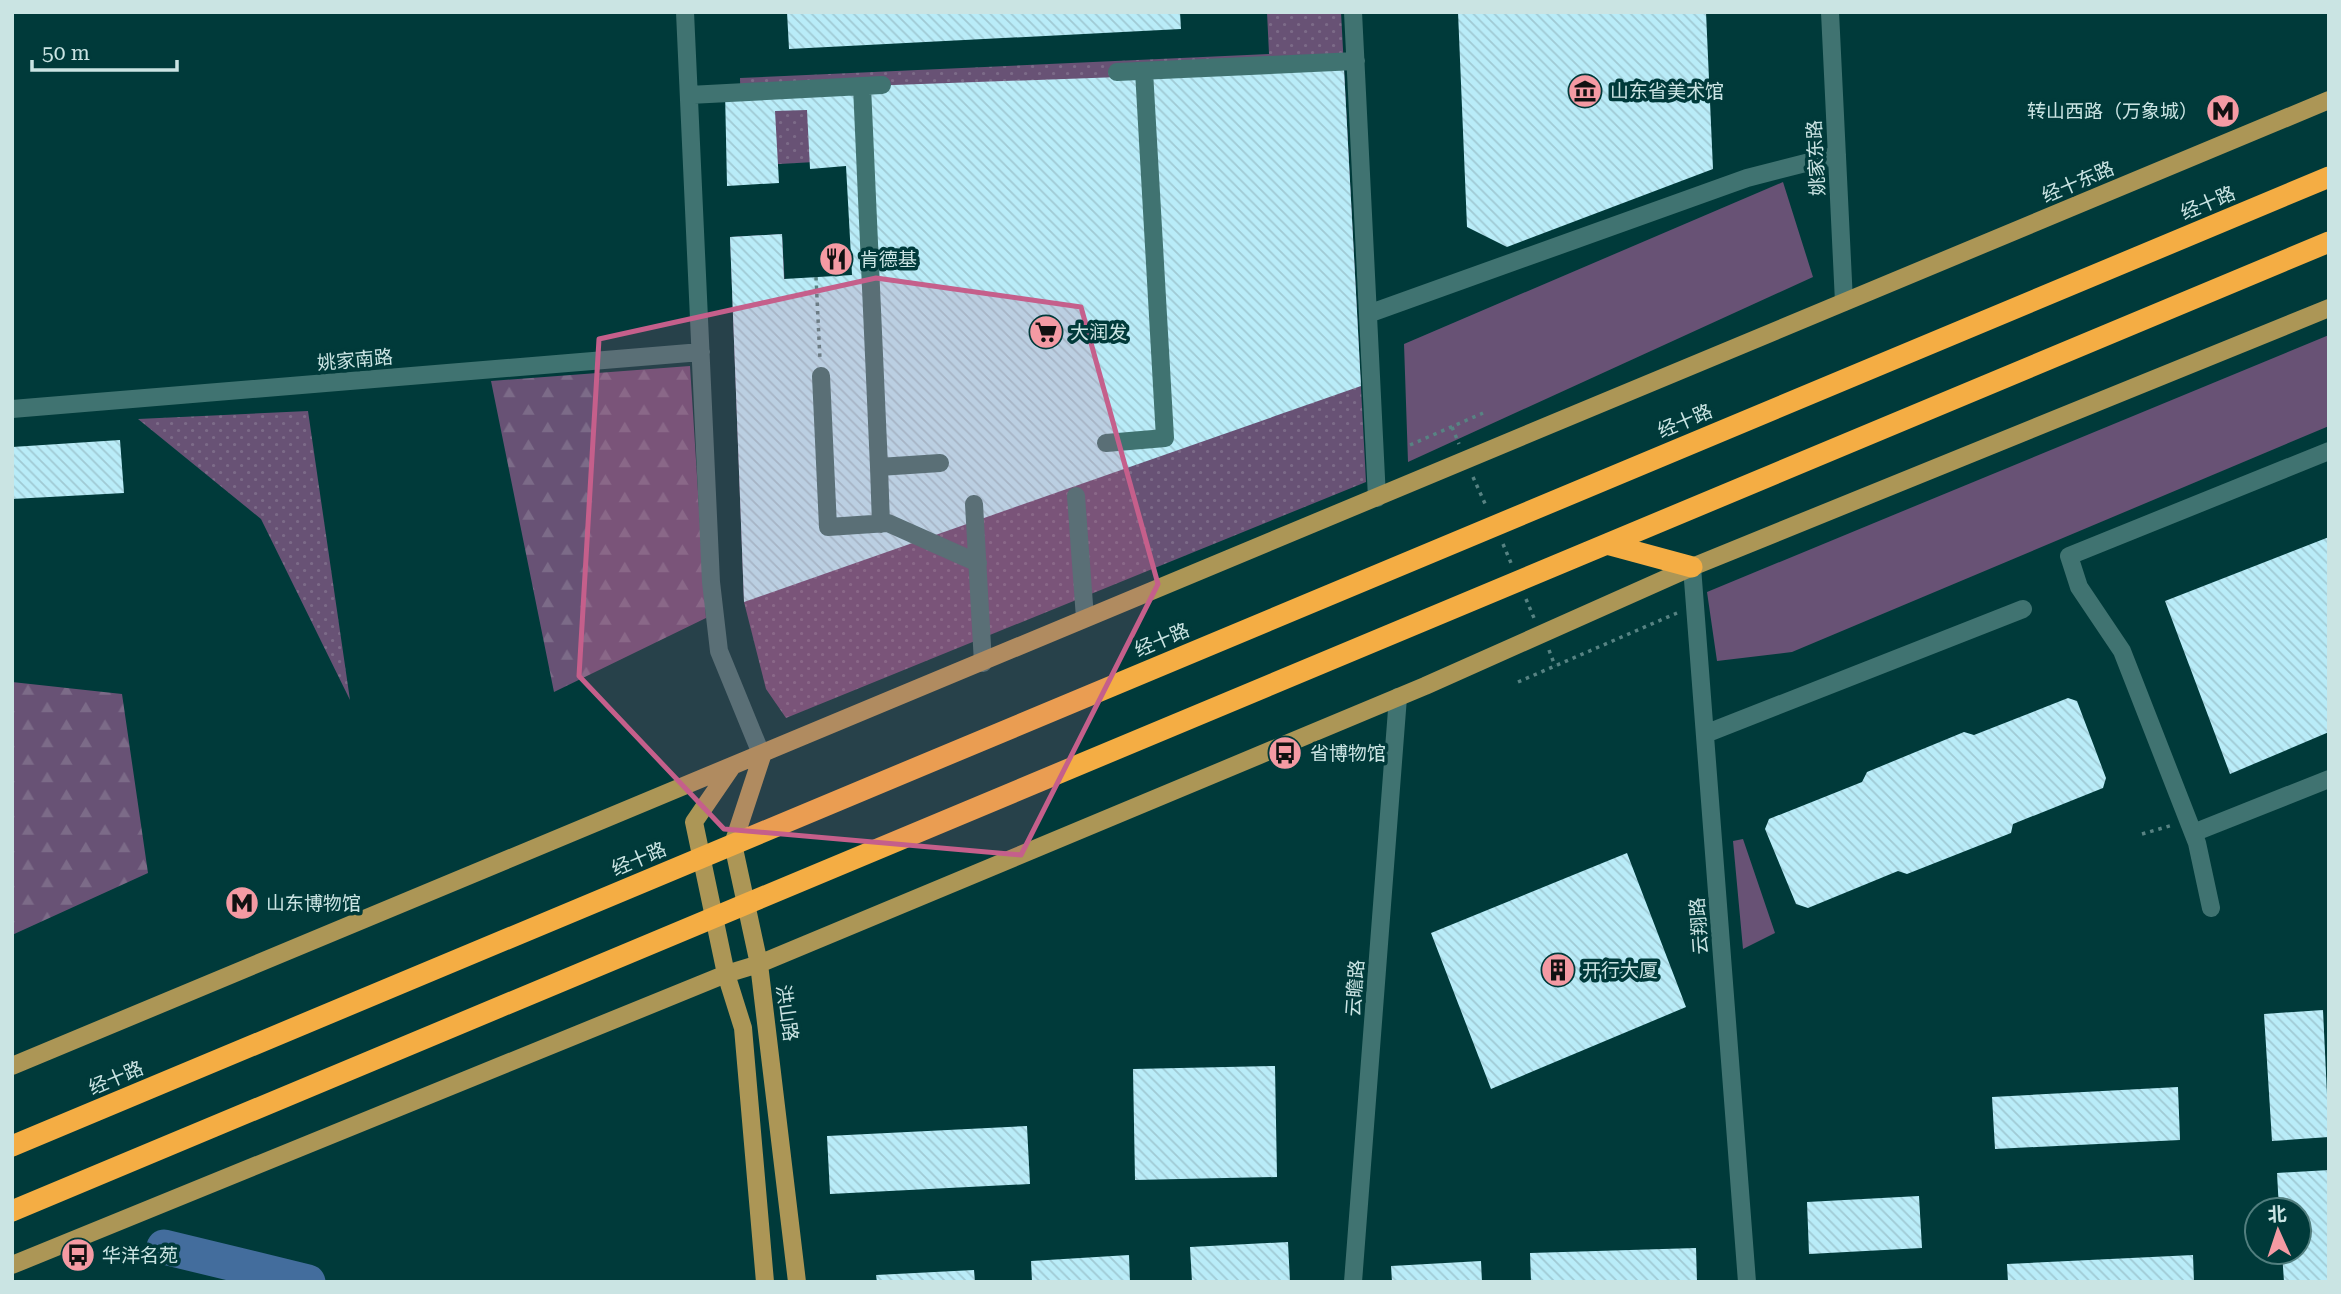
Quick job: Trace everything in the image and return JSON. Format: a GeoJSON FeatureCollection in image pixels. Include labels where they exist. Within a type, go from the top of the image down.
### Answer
{"type":"FeatureCollection","features":[{"type":"Feature","properties":{"kind":"highway","name":"经十路"},"geometry":{"type":"LineString","coordinates":[[12,1146],[2329,177]]}},
{"type":"Feature","properties":{"kind":"highway"},"geometry":{"type":"LineString","coordinates":[[12,1211],[2329,242]]}},
{"type":"Feature","properties":{"kind":"highway"},"geometry":{"type":"LineString","coordinates":[[1608,544],[1692,567]]}},
{"type":"Feature","properties":{"kind":"main road","name":"经十东路"},"geometry":{"type":"LineString","coordinates":[[1844,302],[2329,100]]}},
{"type":"Feature","properties":{"kind":"main road"},"geometry":{"type":"LineString","coordinates":[[12,1066],[1844,302]]}},
{"type":"Feature","properties":{"kind":"main road"},"geometry":{"type":"LineString","coordinates":[[12,1265],[726,974],[759,964],[1398,697],[1692,567],[2329,308]]}},
{"type":"Feature","properties":{"kind":"main road"},"geometry":{"type":"LineString","coordinates":[[733,844],[762,755]]}},
{"type":"Feature","properties":{"kind":"main road"},"geometry":{"type":"LineString","coordinates":[[731,768],[694,822],[726,974],[743,1028],[765,1282]]}},
{"type":"Feature","properties":{"kind":"main road","name":"洪山路"},"geometry":{"type":"LineString","coordinates":[[733,844],[759,964],[797,1282]]}},
{"type":"Feature","properties":{"kind":"street"},"geometry":{"type":"LineString","coordinates":[[685,12],[711,582],[719,651],[762,755]]}},
{"type":"Feature","properties":{"kind":"street"},"geometry":{"type":"LineString","coordinates":[[1353,12],[1377,498]]}},
{"type":"Feature","properties":{"kind":"street","name":"姚家东路"},"geometry":{"type":"LineString","coordinates":[[1830,12],[1844,302]]}},
{"type":"Feature","properties":{"kind":"street"},"geometry":{"type":"LineString","coordinates":[[1117,72],[1356,61]]}},
{"type":"Feature","properties":{"kind":"street"},"geometry":{"type":"LineString","coordinates":[[1106,443],[1165,438],[1144,71]]}},
{"type":"Feature","properties":{"kind":"street"},"geometry":{"type":"LineString","coordinates":[[689,95],[882,85]]}},
{"type":"Feature","properties":{"kind":"street"},"geometry":{"type":"LineString","coordinates":[[862,86],[881,524]]}},
{"type":"Feature","properties":{"kind":"street"},"geometry":{"type":"LineString","coordinates":[[1368,314],[1747,178],[1837,155]]}},
{"type":"Feature","properties":{"kind":"street","name":"姚家南路"},"geometry":{"type":"LineString","coordinates":[[12,409],[701,352]]}},
{"type":"Feature","properties":{"kind":"street"},"geometry":{"type":"LineString","coordinates":[[821,376],[828,527],[888,523],[978,563]]}},
{"type":"Feature","properties":{"kind":"street"},"geometry":{"type":"LineString","coordinates":[[2211,908],[2191,827],[2122,651],[2079,587],[2069,556],[2329,450]]}},
{"type":"Feature","properties":{"kind":"street"},"geometry":{"type":"LineString","coordinates":[[878,467],[940,463]]}},
{"type":"Feature","properties":{"kind":"street"},"geometry":{"type":"LineString","coordinates":[[1076,496],[1086,618]]}},
{"type":"Feature","properties":{"kind":"street"},"geometry":{"type":"LineString","coordinates":[[974,504],[983,663]]}},
{"type":"Feature","properties":{"kind":"street","name":"云翔路"},"geometry":{"type":"LineString","coordinates":[[1692,567],[1747,1282]]}},
{"type":"Feature","properties":{"kind":"street"},"geometry":{"type":"LineString","coordinates":[[1705,734],[2023,609]]}},
{"type":"Feature","properties":{"kind":"street","name":"云瞻路"},"geometry":{"type":"LineString","coordinates":[[1353,1282],[1398,697]]}},
{"type":"Feature","properties":{"kind":"street"},"geometry":{"type":"LineString","coordinates":[[2191,827],[2329,779]]}},
{"type":"Feature","properties":{"kind":"path"},"geometry":{"type":"LineString","coordinates":[[816,277],[821,376]]}},
{"type":"Feature","properties":{"kind":"path"},"geometry":{"type":"LineString","coordinates":[[1410,445],[1483,413]]}},
{"type":"Feature","properties":{"kind":"path"},"geometry":{"type":"LineString","coordinates":[[1452,427],[1463,452]]}},
{"type":"Feature","properties":{"kind":"path"},"geometry":{"type":"LineString","coordinates":[[1468,465],[1490,515]]}},
{"type":"Feature","properties":{"kind":"path"},"geometry":{"type":"LineString","coordinates":[[1501,540],[1512,565]]}},
{"type":"Feature","properties":{"kind":"path"},"geometry":{"type":"LineString","coordinates":[[1523,591],[1539,628]]}},
{"type":"Feature","properties":{"kind":"path"},"geometry":{"type":"LineString","coordinates":[[1518,682],[1695,605]]}},
{"type":"Feature","properties":{"kind":"path"},"geometry":{"type":"LineString","coordinates":[[1545,641],[1555,666]]}},
{"type":"Feature","properties":{"kind":"path"},"geometry":{"type":"LineString","coordinates":[[2142,834],[2191,827]]}},
{"type":"Feature","properties":{"kind":"highlighted area"},"geometry":{"type":"Polygon","coordinates":[[[876,278],[1081,307],[1158,584],[1021,855],[724,829],[579,676],[599,339],[876,278]]]}},
{"type":"Feature","properties":{"kind":"green space","name":"大润发"},"geometry":{"type":"Polygon","coordinates":[[[1267,12],[1341,12],[1366,482],[786,718],[766,689],[744,602],[730,237],[782,234],[790,377],[875,374],[867,159],[742,166],[740,78],[1269,54],[1267,12]]]}},
{"type":"Feature","properties":{"kind":"green space"},"geometry":{"type":"Polygon","coordinates":[[[1783,182],[1813,277],[1408,462],[1404,344],[1783,182]]]}},
{"type":"Feature","properties":{"kind":"green space"},"geometry":{"type":"Polygon","coordinates":[[[2329,335],[2329,426],[1792,652],[1717,661],[1707,592],[2329,335]]]}},
{"type":"Feature","properties":{"kind":"green space"},"geometry":{"type":"Polygon","coordinates":[[[690,366],[706,618],[554,692],[491,381],[690,366]]]}},
{"type":"Feature","properties":{"kind":"green space"},"geometry":{"type":"Polygon","coordinates":[[[308,411],[350,700],[261,519],[138,419],[308,411]]]}},
{"type":"Feature","properties":{"kind":"green space"},"geometry":{"type":"Polygon","coordinates":[[[12,682],[122,694],[148,873],[12,935],[12,682]]]}},
{"type":"Feature","properties":{"kind":"green space"},"geometry":{"type":"Polygon","coordinates":[[[1743,839],[1775,933],[1743,949],[1733,841],[1743,839]]]}},
{"type":"Feature","properties":{"kind":"building"},"geometry":{"type":"Polygon","coordinates":[[[787,12],[1180,12],[1181,29],[789,49],[787,12]]]}},
{"type":"Feature","properties":{"kind":"building","name":"山东省美术馆"},"geometry":{"type":"Polygon","coordinates":[[[1458,12],[1706,12],[1713,169],[1507,247],[1467,227],[1458,12]]]}},
{"type":"Feature","properties":{"kind":"building","name":"大润发"},"geometry":{"type":"Polygon","coordinates":[[[1344,69],[1361,386],[744,602],[730,237],[782,234],[784,279],[852,275],[846,166],[810,169],[807,110],[775,111],[779,183],[727,186],[725,91],[1344,69]]]}},
{"type":"Feature","properties":{"kind":"building"},"geometry":{"type":"Polygon","coordinates":[[[120,440],[124,493],[12,499],[12,447],[120,440]]]}},
{"type":"Feature","properties":{"kind":"building"},"geometry":{"type":"Polygon","coordinates":[[[2329,537],[2329,732],[2230,774],[2165,601],[2329,537]]]}},
{"type":"Feature","properties":{"kind":"building"},"geometry":{"type":"Polygon","coordinates":[[[2068,698],[2077,701],[2106,778],[2103,788],[2013,824],[2011,833],[1907,874],[1898,871],[1808,908],[1796,904],[1765,829],[1769,819],[1862,782],[1867,772],[1964,732],[1974,735],[2068,698]]]}},
{"type":"Feature","properties":{"kind":"building","name":"开行大厦"},"geometry":{"type":"Polygon","coordinates":[[[1627,853],[1686,1007],[1491,1089],[1431,933],[1627,853]]]}},
{"type":"Feature","properties":{"kind":"building"},"geometry":{"type":"Polygon","coordinates":[[[2323,1010],[2329,1137],[2272,1141],[2264,1014],[2323,1010]]]}},
{"type":"Feature","properties":{"kind":"building"},"geometry":{"type":"Polygon","coordinates":[[[1275,1066],[1277,1177],[1135,1180],[1133,1069],[1275,1066]]]}},
{"type":"Feature","properties":{"kind":"building"},"geometry":{"type":"Polygon","coordinates":[[[2178,1087],[2180,1140],[1995,1149],[1992,1097],[2178,1087]]]}},
{"type":"Feature","properties":{"kind":"building"},"geometry":{"type":"Polygon","coordinates":[[[1027,1126],[1030,1184],[830,1194],[827,1136],[1027,1126]]]}},
{"type":"Feature","properties":{"kind":"building"},"geometry":{"type":"Polygon","coordinates":[[[2329,1170],[2329,1282],[2284,1282],[2283,1266],[2313,1266],[2313,1196],[2278,1196],[2277,1173],[2329,1170]]]}},
{"type":"Feature","properties":{"kind":"building"},"geometry":{"type":"Polygon","coordinates":[[[1919,1196],[1922,1248],[1809,1254],[1807,1202],[1919,1196]]]}},
{"type":"Feature","properties":{"kind":"building"},"geometry":{"type":"Polygon","coordinates":[[[1288,1242],[1290,1282],[1192,1282],[1190,1247],[1288,1242]]]}},
{"type":"Feature","properties":{"kind":"building"},"geometry":{"type":"Polygon","coordinates":[[[1696,1248],[1697,1282],[1531,1282],[1530,1253],[1696,1248]]]}},
{"type":"Feature","properties":{"kind":"building"},"geometry":{"type":"Polygon","coordinates":[[[1129,1255],[1130,1282],[1032,1282],[1031,1261],[1129,1255]]]}},
{"type":"Feature","properties":{"kind":"building"},"geometry":{"type":"Polygon","coordinates":[[[2193,1255],[2194,1282],[2008,1282],[2007,1264],[2193,1255]]]}},
{"type":"Feature","properties":{"kind":"building"},"geometry":{"type":"Polygon","coordinates":[[[1481,1261],[1482,1282],[1392,1282],[1391,1266],[1481,1261]]]}},
{"type":"Feature","properties":{"kind":"building"},"geometry":{"type":"Polygon","coordinates":[[[974,1270],[975,1282],[877,1282],[876,1275],[974,1270]]]}},
{"type":"Feature","properties":{"kind":"waterway"},"geometry":{"type":"LineString","coordinates":[[164,1247],[308,1282]]}},
{"type":"Feature","properties":{"kind":"place","name":"山东省美术馆"},"geometry":{"type":"Point","coordinates":[1585,91]}},
{"type":"Feature","properties":{"kind":"place","name":"转山西路（万象城）"},"geometry":{"type":"Point","coordinates":[2223,111]}},
{"type":"Feature","properties":{"kind":"place","name":"肯德基"},"geometry":{"type":"Point","coordinates":[836,259]}},
{"type":"Feature","properties":{"kind":"place","name":"大润发"},"geometry":{"type":"Point","coordinates":[1046,332]}},
{"type":"Feature","properties":{"kind":"place","name":"省博物馆"},"geometry":{"type":"Point","coordinates":[1285,753]}},
{"type":"Feature","properties":{"kind":"place","name":"山东博物馆"},"geometry":{"type":"Point","coordinates":[242,903]}},
{"type":"Feature","properties":{"kind":"place","name":"开行大厦"},"geometry":{"type":"Point","coordinates":[1558,970]}},
{"type":"Feature","properties":{"kind":"place","name":"华洋名苑"},"geometry":{"type":"Point","coordinates":[78,1255]}}]}
